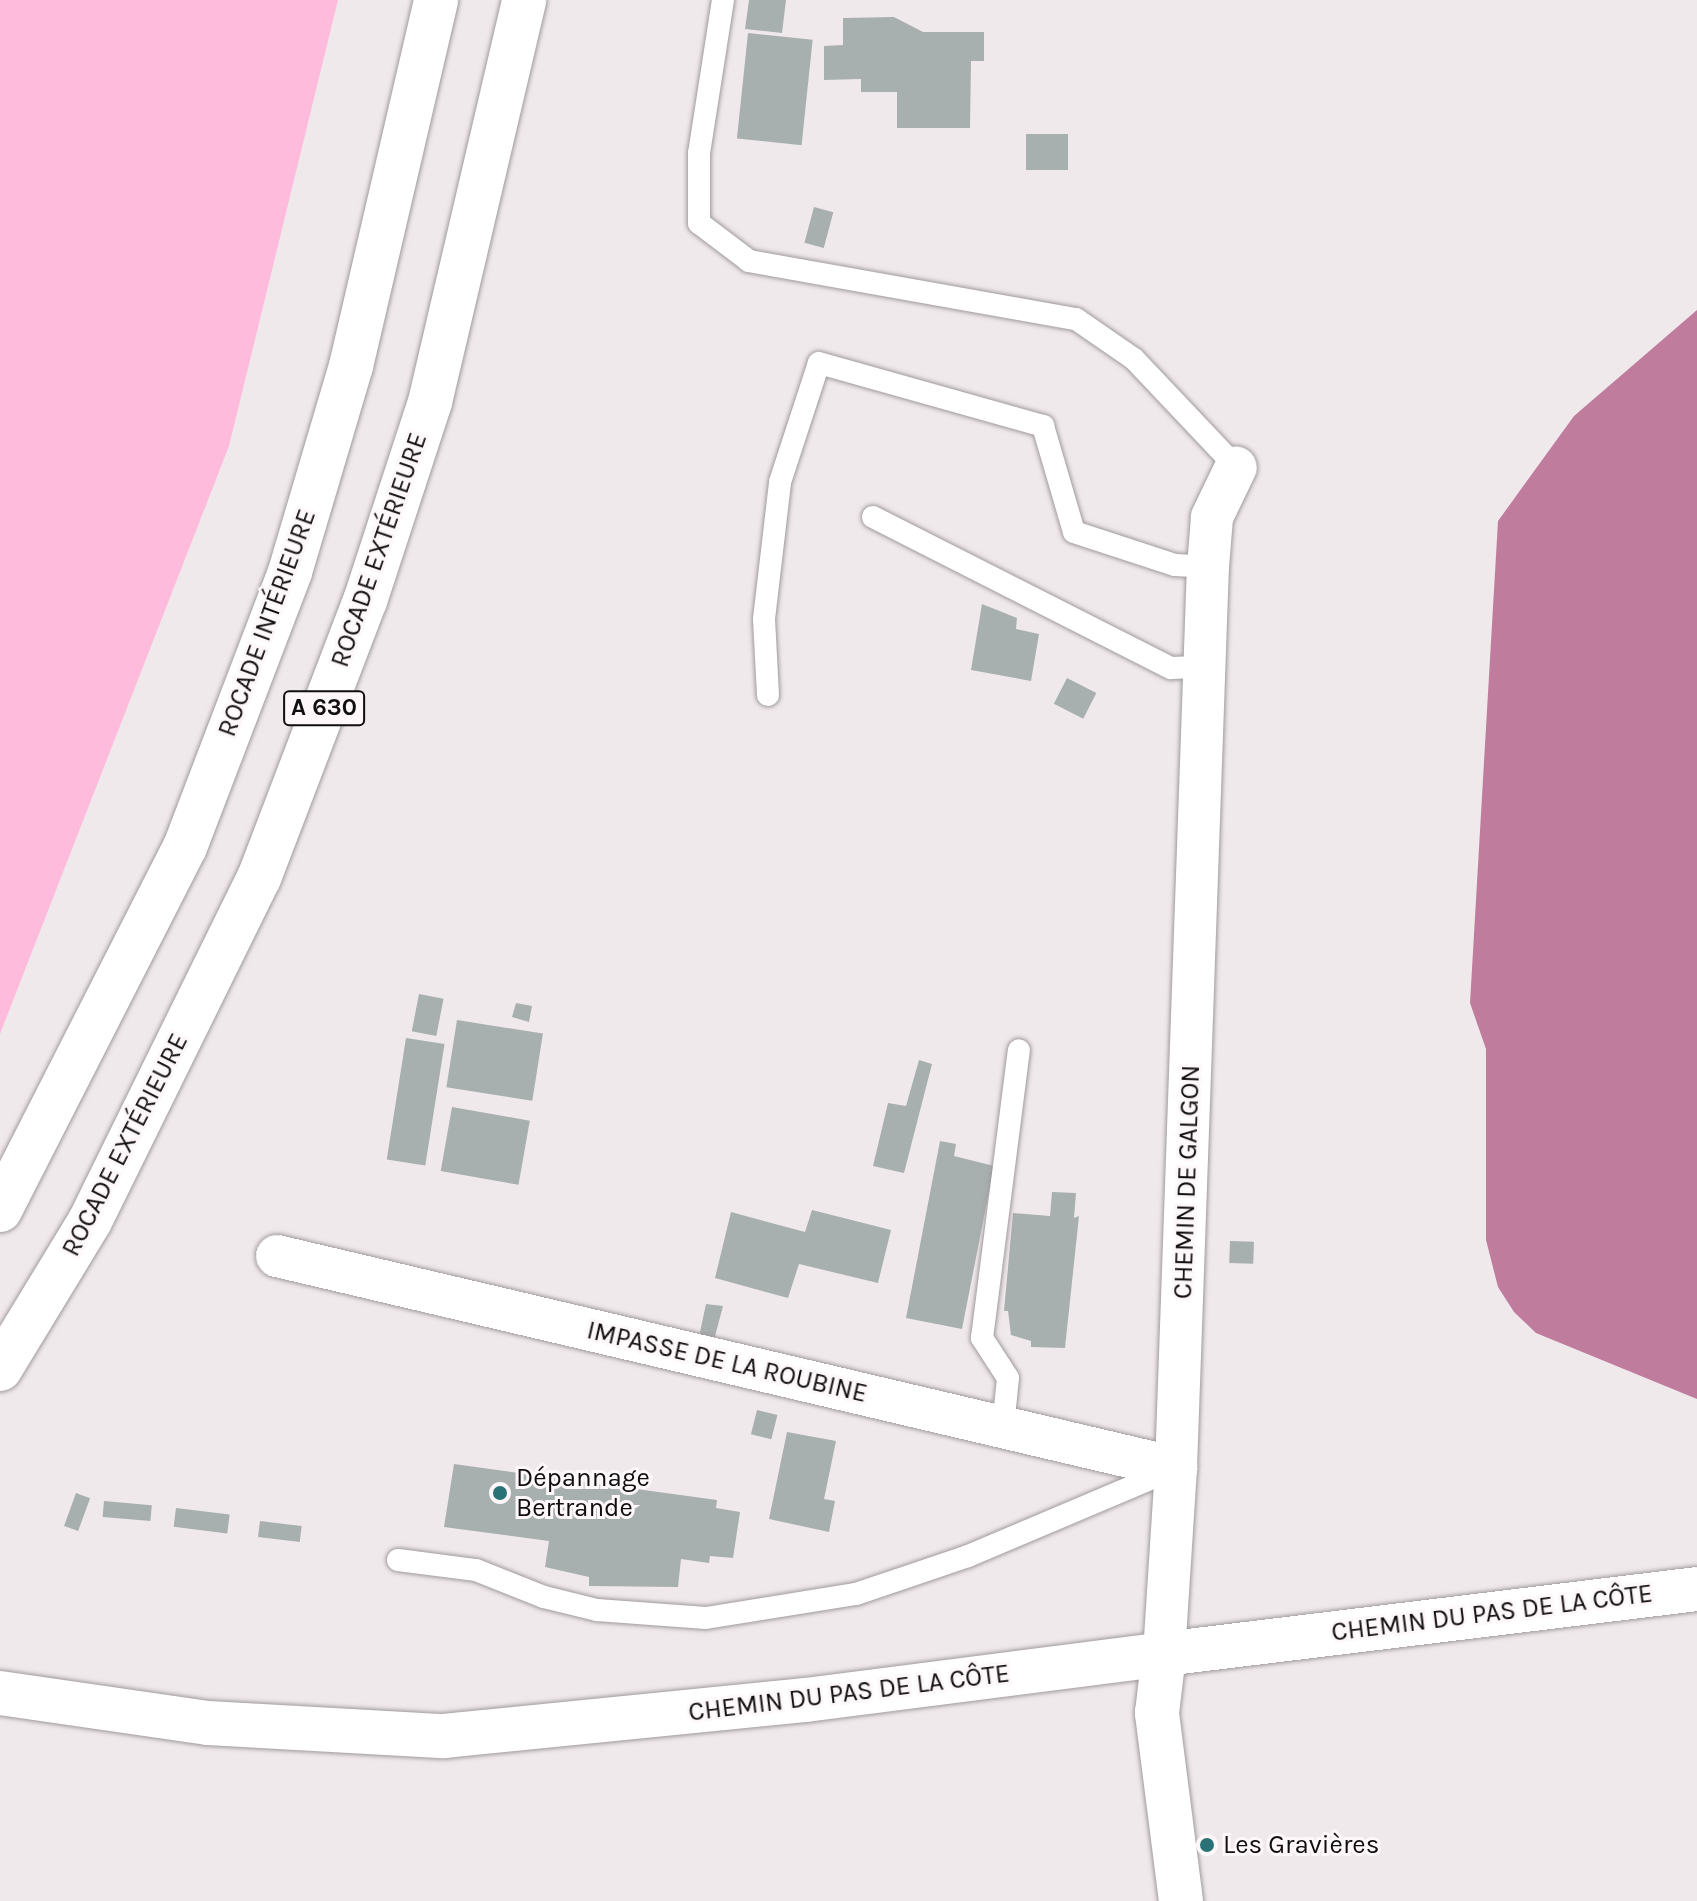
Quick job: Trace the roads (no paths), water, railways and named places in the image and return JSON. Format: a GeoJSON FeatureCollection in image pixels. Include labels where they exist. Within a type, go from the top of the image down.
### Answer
{"type":"FeatureCollection","features":[{"type":"Feature","properties":{"kind":"main road","name":"ROCADE INTÉRIEURE"},"geometry":{"type":"LineString","coordinates":[[0,1210],[185,847],[290,572],[351,366],[436,0]]}},
{"type":"Feature","properties":{"kind":"main road","name":"ROCADE EXTÉRIEURE"},"geometry":{"type":"LineString","coordinates":[[0,1369],[90,1221],[259,878],[365,601],[430,402],[524,0]]}},
{"type":"Feature","properties":{"kind":"main road","name":"CHEMIN DU PAS DE LA CÔTE"},"geometry":{"type":"LineString","coordinates":[[0,1693],[208,1723],[444,1736],[806,1700],[1697,1589]]}},
{"type":"Feature","properties":{"kind":"main road","name":"CHEMIN DE GALGON"},"geometry":{"type":"LineString","coordinates":[[1164,1654],[1157,1713],[1181,1901]]}},
{"type":"Feature","properties":{"kind":"street","name":"CHEMIN DE GALGON"},"geometry":{"type":"LineString","coordinates":[[1164,1654],[1176,1468],[1208,567],[1212,517],[1236,467]]}},
{"type":"Feature","properties":{"kind":"street","name":"IMPASSE DE LA ROUBINE"},"geometry":{"type":"LineString","coordinates":[[277,1256],[1176,1468]]}},
{"type":"Feature","properties":{"kind":"lane"},"geometry":{"type":"LineString","coordinates":[[723,0],[699,153],[699,223],[749,261],[1076,319],[1134,359],[1236,467]]}},
{"type":"Feature","properties":{"kind":"lane"},"geometry":{"type":"LineString","coordinates":[[768,695],[764,619],[780,482],[819,363],[1043,426],[1074,532],[1175,565],[1208,567]]}},
{"type":"Feature","properties":{"kind":"lane"},"geometry":{"type":"LineString","coordinates":[[873,517],[1171,668],[1206,667]]}},
{"type":"Feature","properties":{"kind":"lane"},"geometry":{"type":"LineString","coordinates":[[1003,1427],[1008,1378],[982,1338],[1019,1050]]}},
{"type":"Feature","properties":{"kind":"lane"},"geometry":{"type":"LineString","coordinates":[[398,1560],[476,1570],[544,1597],[597,1610],[706,1618],[856,1594],[968,1556],[1176,1468]]}},
{"type":"Feature","properties":{"kind":"place","name":"Dépannage Bertrande"},"geometry":{"type":"Point","coordinates":[500,1493]}},
{"type":"Feature","properties":{"kind":"place","name":"Les Gravières"},"geometry":{"type":"Point","coordinates":[1207,1845]}}]}
